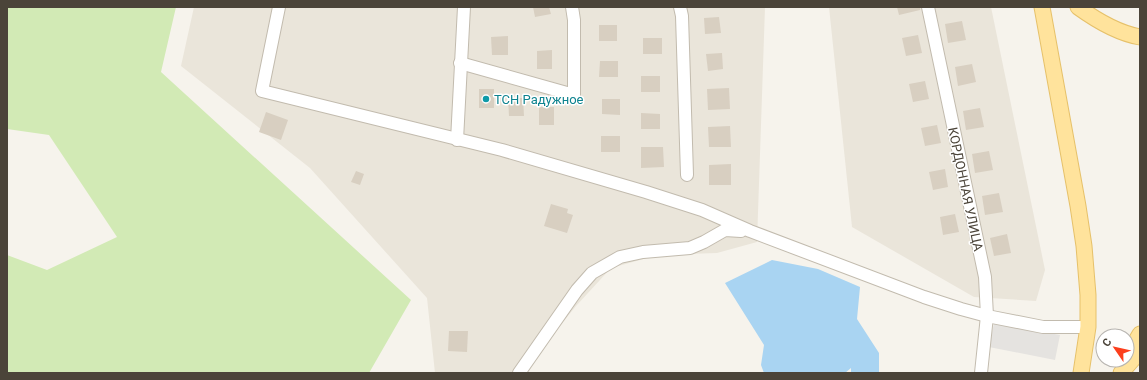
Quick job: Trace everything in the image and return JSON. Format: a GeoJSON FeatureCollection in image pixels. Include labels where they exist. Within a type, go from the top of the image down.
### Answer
{"type":"FeatureCollection","features":[{"type":"Feature","properties":{"kind":"main road"},"geometry":{"type":"LineString","coordinates":[[1042,7],[1084,246],[1088,295],[1088,327],[1082,373]]}},
{"type":"Feature","properties":{"kind":"main road"},"geometry":{"type":"LineString","coordinates":[[1078,7],[1097,20],[1118,31],[1140,37]]}},
{"type":"Feature","properties":{"kind":"main road"},"geometry":{"type":"LineString","coordinates":[[1121,373],[1140,351]]}},
{"type":"Feature","properties":{"kind":"street"},"geometry":{"type":"LineString","coordinates":[[279,7],[262,91],[502,150],[646,192],[702,210],[750,231],[924,298],[987,316],[1043,327],[1088,327]]}},
{"type":"Feature","properties":{"kind":"street"},"geometry":{"type":"LineString","coordinates":[[457,140],[464,7]]}},
{"type":"Feature","properties":{"kind":"street"},"geometry":{"type":"LineString","coordinates":[[460,63],[574,95],[574,20],[572,7]]}},
{"type":"Feature","properties":{"kind":"street"},"geometry":{"type":"LineString","coordinates":[[680,7],[682,24],[687,175]]}},
{"type":"Feature","properties":{"kind":"street","name":"КОРДОННАЯ УЛИЦА"},"geometry":{"type":"LineString","coordinates":[[928,7],[985,277],[987,316],[981,373]]}},
{"type":"Feature","properties":{"kind":"street"},"geometry":{"type":"LineString","coordinates":[[519,373],[577,290],[592,273],[620,257],[643,252],[690,248],[725,230],[750,231]]}},
{"type":"Feature","properties":{"kind":"shaded area"},"geometry":{"type":"Polygon","coordinates":[[[194,7],[765,7],[757,242],[717,253],[658,255],[611,268],[576,306],[522,373],[435,373],[427,298],[310,168],[181,66],[194,7]]]}},
{"type":"Feature","properties":{"kind":"shaded area"},"geometry":{"type":"Polygon","coordinates":[[[829,7],[991,7],[1045,270],[1036,301],[974,297],[852,227],[829,7]]]}},
{"type":"Feature","properties":{"kind":"shaded area"},"geometry":{"type":"Polygon","coordinates":[[[994,323],[1060,335],[1055,360],[989,347],[994,323]]]}},
{"type":"Feature","properties":{"kind":"green space"},"geometry":{"type":"Polygon","coordinates":[[[7,7],[176,7],[161,72],[411,300],[369,373],[7,373],[7,255],[47,270],[117,237],[49,135],[7,129],[7,7]]]}},
{"type":"Feature","properties":{"kind":"water"},"geometry":{"type":"Polygon","coordinates":[[[772,260],[818,269],[860,287],[857,319],[879,353],[879,373],[851,373],[851,368],[845,373],[764,373],[761,365],[764,345],[725,283],[772,260]]]}},
{"type":"Feature","properties":{"kind":"building"},"geometry":{"type":"Polygon","coordinates":[[[533,7],[549,7],[551,14],[535,17],[533,7]]]}},
{"type":"Feature","properties":{"kind":"building"},"geometry":{"type":"Polygon","coordinates":[[[897,7],[920,7],[920,10],[899,15],[897,7]]]}},
{"type":"Feature","properties":{"kind":"building"},"geometry":{"type":"Polygon","coordinates":[[[719,17],[721,33],[705,34],[704,18],[719,17]]]}},
{"type":"Feature","properties":{"kind":"building"},"geometry":{"type":"Polygon","coordinates":[[[962,21],[966,40],[948,43],[945,24],[962,21]]]}},
{"type":"Feature","properties":{"kind":"building"},"geometry":{"type":"Polygon","coordinates":[[[599,25],[617,25],[617,41],[599,41],[599,25]]]}},
{"type":"Feature","properties":{"kind":"building"},"geometry":{"type":"Polygon","coordinates":[[[918,35],[922,53],[906,56],[902,38],[918,35]]]}},
{"type":"Feature","properties":{"kind":"building"},"geometry":{"type":"Polygon","coordinates":[[[508,36],[508,55],[492,55],[491,37],[508,36]]]}},
{"type":"Feature","properties":{"kind":"building"},"geometry":{"type":"Polygon","coordinates":[[[643,38],[662,38],[662,54],[643,54],[643,38]]]}},
{"type":"Feature","properties":{"kind":"building"},"geometry":{"type":"Polygon","coordinates":[[[552,50],[552,69],[537,69],[537,51],[552,50]]]}},
{"type":"Feature","properties":{"kind":"building"},"geometry":{"type":"Polygon","coordinates":[[[722,53],[723,69],[708,71],[706,54],[722,53]]]}},
{"type":"Feature","properties":{"kind":"building"},"geometry":{"type":"Polygon","coordinates":[[[600,61],[618,61],[618,77],[599,77],[600,61]]]}},
{"type":"Feature","properties":{"kind":"building"},"geometry":{"type":"Polygon","coordinates":[[[972,64],[976,82],[958,86],[955,67],[972,64]]]}},
{"type":"Feature","properties":{"kind":"building"},"geometry":{"type":"Polygon","coordinates":[[[641,76],[660,76],[660,92],[641,92],[641,76]]]}},
{"type":"Feature","properties":{"kind":"building"},"geometry":{"type":"Polygon","coordinates":[[[925,81],[929,99],[913,102],[909,84],[925,81]]]}},
{"type":"Feature","properties":{"kind":"building"},"geometry":{"type":"Polygon","coordinates":[[[729,88],[730,109],[708,110],[707,89],[729,88]]]}},
{"type":"Feature","properties":{"kind":"building","name":"ТСН Радужное"},"geometry":{"type":"Polygon","coordinates":[[[479,89],[494,89],[494,108],[479,108],[479,89]]]}},
{"type":"Feature","properties":{"kind":"building"},"geometry":{"type":"Polygon","coordinates":[[[508,98],[523,98],[524,116],[509,116],[508,98]]]}},
{"type":"Feature","properties":{"kind":"building"},"geometry":{"type":"Polygon","coordinates":[[[602,99],[620,99],[620,115],[602,114],[602,99]]]}},
{"type":"Feature","properties":{"kind":"building"},"geometry":{"type":"Polygon","coordinates":[[[539,107],[554,107],[554,125],[539,125],[539,107]]]}},
{"type":"Feature","properties":{"kind":"building"},"geometry":{"type":"Polygon","coordinates":[[[980,108],[984,127],[966,130],[963,111],[980,108]]]}},
{"type":"Feature","properties":{"kind":"building"},"geometry":{"type":"Polygon","coordinates":[[[266,112],[288,120],[281,140],[259,132],[266,112]]]}},
{"type":"Feature","properties":{"kind":"building"},"geometry":{"type":"Polygon","coordinates":[[[641,113],[660,114],[660,129],[641,129],[641,113]]]}},
{"type":"Feature","properties":{"kind":"building"},"geometry":{"type":"Polygon","coordinates":[[[937,125],[941,143],[925,146],[921,128],[937,125]]]}},
{"type":"Feature","properties":{"kind":"building"},"geometry":{"type":"Polygon","coordinates":[[[730,126],[731,147],[709,147],[708,127],[730,126]]]}},
{"type":"Feature","properties":{"kind":"building"},"geometry":{"type":"Polygon","coordinates":[[[601,136],[620,136],[620,152],[601,152],[601,136]]]}},
{"type":"Feature","properties":{"kind":"building"},"geometry":{"type":"Polygon","coordinates":[[[641,147],[663,147],[664,167],[641,168],[641,147]]]}},
{"type":"Feature","properties":{"kind":"building"},"geometry":{"type":"Polygon","coordinates":[[[989,151],[993,170],[975,173],[972,154],[989,151]]]}},
{"type":"Feature","properties":{"kind":"building"},"geometry":{"type":"Polygon","coordinates":[[[731,164],[731,185],[709,185],[709,165],[731,164]]]}},
{"type":"Feature","properties":{"kind":"building"},"geometry":{"type":"Polygon","coordinates":[[[945,169],[948,187],[933,190],[929,172],[945,169]]]}},
{"type":"Feature","properties":{"kind":"building"},"geometry":{"type":"Polygon","coordinates":[[[356,171],[364,174],[360,185],[351,182],[356,171]]]}},
{"type":"Feature","properties":{"kind":"building"},"geometry":{"type":"Polygon","coordinates":[[[999,193],[1003,212],[985,215],[982,196],[999,193]]]}},
{"type":"Feature","properties":{"kind":"building"},"geometry":{"type":"Polygon","coordinates":[[[551,204],[568,209],[567,213],[573,215],[567,233],[544,226],[551,204]]]}},
{"type":"Feature","properties":{"kind":"building"},"geometry":{"type":"Polygon","coordinates":[[[955,214],[959,232],[943,235],[940,217],[955,214]]]}},
{"type":"Feature","properties":{"kind":"building"},"geometry":{"type":"Polygon","coordinates":[[[1007,234],[1011,253],[994,256],[990,238],[1007,234]]]}},
{"type":"Feature","properties":{"kind":"building"},"geometry":{"type":"Polygon","coordinates":[[[449,331],[468,331],[467,352],[448,351],[449,331]]]}},
{"type":"Feature","properties":{"kind":"place","name":"ТСН Радужное"},"geometry":{"type":"Point","coordinates":[486,99]}}]}
